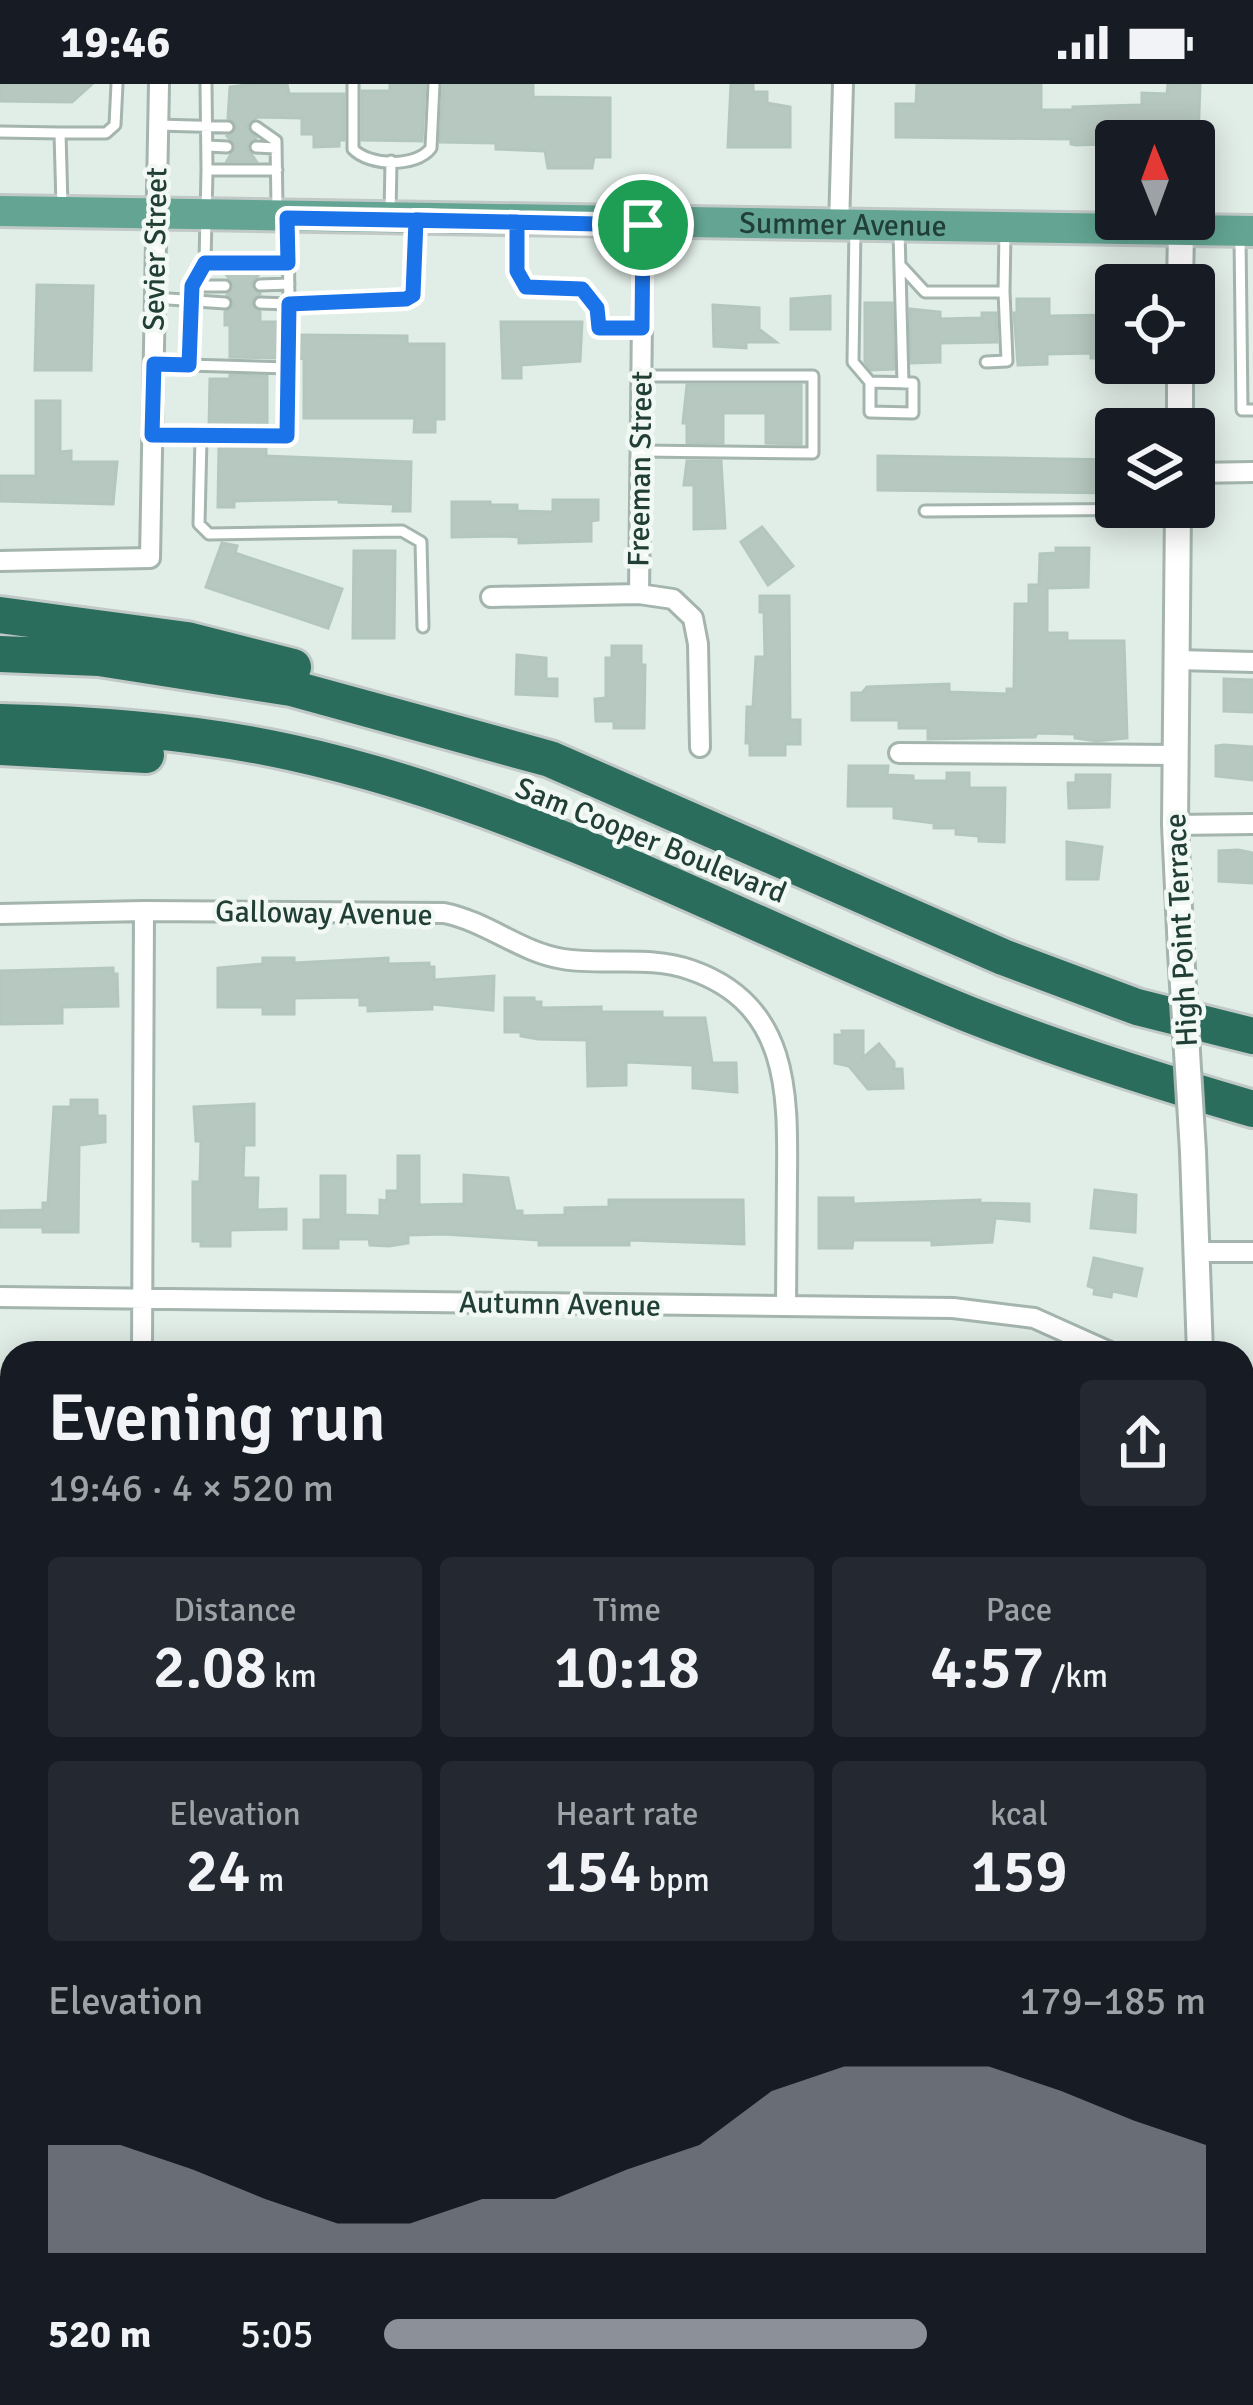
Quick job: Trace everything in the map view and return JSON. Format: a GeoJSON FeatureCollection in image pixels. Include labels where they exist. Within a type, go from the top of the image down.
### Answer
{"type":"FeatureCollection","features":[{"type":"Feature","properties":{"kind":"highway"},"geometry":{"type":"LineString","coordinates":[[0,615],[187,640],[346,681],[550,759]]}},
{"type":"Feature","properties":{"kind":"highway","name":"Sam Cooper Boulevard"},"geometry":{"type":"LineString","coordinates":[[0,655],[99,658],[292,688],[550,759],[1003,957],[1137,1007],[1253,1036]]}},
{"type":"Feature","properties":{"kind":"highway","name":"Sam Cooper Boulevard"},"geometry":{"type":"LineString","coordinates":[[0,722],[87,724],[288,752],[437,794],[674,884],[967,1013],[1112,1067],[1253,1109]]}},
{"type":"Feature","properties":{"kind":"highway"},"geometry":{"type":"LineString","coordinates":[[0,747],[116,752],[437,794]]}},
{"type":"Feature","properties":{"kind":"main road","name":"Summer Avenue"},"geometry":{"type":"LineString","coordinates":[[0,212],[1095,230]]}},
{"type":"Feature","properties":{"kind":"main road","name":"Summer Avenue"},"geometry":{"type":"LineString","coordinates":[[1215,231],[1246,231]]}},
{"type":"Feature","properties":{"kind":"street","name":"Sevier Street"},"geometry":{"type":"LineString","coordinates":[[0,561],[150,558],[159,84]]}},
{"type":"Feature","properties":{"kind":"street"},"geometry":{"type":"LineString","coordinates":[[843,84],[847,227]]}},
{"type":"Feature","properties":{"kind":"street","name":"Freeman Street"},"geometry":{"type":"LineString","coordinates":[[643,225],[639,594],[673,599],[693,618],[700,747]]}},
{"type":"Feature","properties":{"kind":"street"},"geometry":{"type":"LineString","coordinates":[[1215,473],[1253,472]]}},
{"type":"Feature","properties":{"kind":"street","name":"High Point Terrace"},"geometry":{"type":"LineString","coordinates":[[1178,528],[1175,825],[1200,1341]]}},
{"type":"Feature","properties":{"kind":"street"},"geometry":{"type":"LineString","coordinates":[[491,597],[639,594]]}},
{"type":"Feature","properties":{"kind":"street"},"geometry":{"type":"LineString","coordinates":[[1178,660],[1253,662]]}},
{"type":"Feature","properties":{"kind":"street"},"geometry":{"type":"LineString","coordinates":[[899,753],[1175,755]]}},
{"type":"Feature","properties":{"kind":"street"},"geometry":{"type":"LineString","coordinates":[[1175,825],[1253,824]]}},
{"type":"Feature","properties":{"kind":"street"},"geometry":{"type":"LineString","coordinates":[[142,1341],[144,911]]}},
{"type":"Feature","properties":{"kind":"street","name":"Galloway Avenue"},"geometry":{"type":"LineString","coordinates":[[0,914],[444,913],[476,920],[525,947],[564,959],[665,963],[719,982],[763,1027],[785,1078],[785,1306]]}},
{"type":"Feature","properties":{"kind":"street"},"geometry":{"type":"LineString","coordinates":[[1198,1252],[1253,1252]]}},
{"type":"Feature","properties":{"kind":"street","name":"Autumn Avenue"},"geometry":{"type":"LineString","coordinates":[[0,1297],[989,1310],[1034,1318],[1085,1341]]}},
{"type":"Feature","properties":{"kind":"lane"},"geometry":{"type":"LineString","coordinates":[[0,132],[106,133],[115,125],[117,84]]}},
{"type":"Feature","properties":{"kind":"lane"},"geometry":{"type":"LineString","coordinates":[[189,365],[192,286],[205,263],[206,84]]}},
{"type":"Feature","properties":{"kind":"lane"},"geometry":{"type":"LineString","coordinates":[[352,84],[353,149],[362,158],[392,160],[425,157],[431,148],[434,84]]}},
{"type":"Feature","properties":{"kind":"lane"},"geometry":{"type":"LineString","coordinates":[[158,125],[227,127]]}},
{"type":"Feature","properties":{"kind":"lane"},"geometry":{"type":"LineString","coordinates":[[152,435],[287,436],[289,284],[276,141],[256,127]]}},
{"type":"Feature","properties":{"kind":"lane"},"geometry":{"type":"LineString","coordinates":[[60,134],[62,213]]}},
{"type":"Feature","properties":{"kind":"lane"},"geometry":{"type":"LineString","coordinates":[[207,146],[227,147]]}},
{"type":"Feature","properties":{"kind":"lane"},"geometry":{"type":"LineString","coordinates":[[256,147],[276,148]]}},
{"type":"Feature","properties":{"kind":"lane"},"geometry":{"type":"LineString","coordinates":[[260,303],[406,299],[413,295],[392,160]]}},
{"type":"Feature","properties":{"kind":"lane"},"geometry":{"type":"LineString","coordinates":[[207,170],[277,170]]}},
{"type":"Feature","properties":{"kind":"lane"},"geometry":{"type":"LineString","coordinates":[[517,222],[517,271],[526,287],[582,289],[597,308],[599,328],[642,328]]}},
{"type":"Feature","properties":{"kind":"lane"},"geometry":{"type":"LineString","coordinates":[[847,227],[853,362],[870,382],[870,412],[913,412],[913,383],[870,382]]}},
{"type":"Feature","properties":{"kind":"lane"},"geometry":{"type":"LineString","coordinates":[[899,228],[903,383]]}},
{"type":"Feature","properties":{"kind":"lane"},"geometry":{"type":"LineString","coordinates":[[986,362],[1007,361],[1005,229]]}},
{"type":"Feature","properties":{"kind":"lane"},"geometry":{"type":"LineString","coordinates":[[1246,231],[1242,410],[1253,410]]}},
{"type":"Feature","properties":{"kind":"lane"},"geometry":{"type":"LineString","coordinates":[[205,263],[288,263]]}},
{"type":"Feature","properties":{"kind":"lane"},"geometry":{"type":"LineString","coordinates":[[901,266],[925,292],[1004,292]]}},
{"type":"Feature","properties":{"kind":"lane"},"geometry":{"type":"LineString","coordinates":[[260,285],[289,284]]}},
{"type":"Feature","properties":{"kind":"lane"},"geometry":{"type":"LineString","coordinates":[[192,286],[225,286]]}},
{"type":"Feature","properties":{"kind":"lane"},"geometry":{"type":"LineString","coordinates":[[154,298],[225,303]]}},
{"type":"Feature","properties":{"kind":"lane"},"geometry":{"type":"LineString","coordinates":[[154,364],[288,368]]}},
{"type":"Feature","properties":{"kind":"lane"},"geometry":{"type":"LineString","coordinates":[[641,376],[813,376],[813,453],[641,451]]}},
{"type":"Feature","properties":{"kind":"lane"},"geometry":{"type":"LineString","coordinates":[[201,438],[199,524],[209,534],[402,531],[421,542],[423,627]]}},
{"type":"Feature","properties":{"kind":"lane"},"geometry":{"type":"LineString","coordinates":[[925,511],[1095,509]]}},
{"type":"Feature","properties":{"kind":"building"},"geometry":{"type":"Polygon","coordinates":[[[0,84],[92,84],[72,102],[0,101],[0,84]]]}},
{"type":"Feature","properties":{"kind":"building"},"geometry":{"type":"Polygon","coordinates":[[[287,84],[289,94],[344,94],[344,140],[339,140],[339,146],[314,147],[314,134],[302,134],[302,118],[257,117],[247,127],[256,138],[247,148],[256,161],[227,161],[236,146],[227,136],[237,128],[228,118],[230,87],[287,84]]]}},
{"type":"Feature","properties":{"kind":"building"},"geometry":{"type":"Polygon","coordinates":[[[390,84],[425,84],[422,141],[362,140],[362,91],[390,91],[390,84]]]}},
{"type":"Feature","properties":{"kind":"building"},"geometry":{"type":"Polygon","coordinates":[[[443,84],[533,84],[533,97],[610,98],[610,157],[594,157],[592,168],[548,168],[545,151],[496,149],[496,143],[440,142],[443,84]]]}},
{"type":"Feature","properties":{"kind":"building"},"geometry":{"type":"Polygon","coordinates":[[[731,84],[753,84],[753,92],[767,92],[767,103],[790,107],[790,147],[728,147],[731,84]]]}},
{"type":"Feature","properties":{"kind":"building"},"geometry":{"type":"Polygon","coordinates":[[[917,84],[1041,84],[1041,110],[1073,110],[1142,105],[1142,93],[1167,94],[1168,84],[1200,84],[1199,120],[1095,120],[1095,144],[1071,144],[1071,139],[896,137],[896,104],[916,104],[917,84]]]}},
{"type":"Feature","properties":{"kind":"building"},"geometry":{"type":"Polygon","coordinates":[[[225,273],[260,273],[251,284],[260,294],[251,304],[260,312],[260,322],[280,322],[279,358],[230,357],[225,312],[234,305],[227,295],[234,285],[225,273]]]}},
{"type":"Feature","properties":{"kind":"building"},"geometry":{"type":"Polygon","coordinates":[[[37,285],[93,286],[91,370],[35,370],[37,285]]]}},
{"type":"Feature","properties":{"kind":"building"},"geometry":{"type":"Polygon","coordinates":[[[830,296],[830,329],[791,329],[791,299],[830,296]]]}},
{"type":"Feature","properties":{"kind":"building"},"geometry":{"type":"Polygon","coordinates":[[[1017,299],[1049,299],[1049,316],[1095,315],[1095,358],[1091,353],[1047,354],[1047,364],[1018,365],[1017,299]]]}},
{"type":"Feature","properties":{"kind":"building"},"geometry":{"type":"Polygon","coordinates":[[[865,303],[892,303],[894,369],[871,370],[865,362],[865,303]]]}},
{"type":"Feature","properties":{"kind":"building"},"geometry":{"type":"Polygon","coordinates":[[[713,305],[759,308],[759,329],[776,342],[746,342],[746,348],[714,346],[713,305]]]}},
{"type":"Feature","properties":{"kind":"building"},"geometry":{"type":"Polygon","coordinates":[[[910,309],[940,312],[940,319],[996,313],[997,342],[940,343],[940,362],[911,363],[910,309]]]}},
{"type":"Feature","properties":{"kind":"building"},"geometry":{"type":"Polygon","coordinates":[[[501,322],[582,322],[580,361],[521,365],[521,378],[503,378],[501,322]]]}},
{"type":"Feature","properties":{"kind":"building"},"geometry":{"type":"Polygon","coordinates":[[[298,335],[407,336],[407,344],[444,344],[444,419],[435,419],[435,432],[414,432],[415,418],[304,418],[304,359],[297,358],[298,335]]]}},
{"type":"Feature","properties":{"kind":"building"},"geometry":{"type":"Polygon","coordinates":[[[230,375],[267,376],[267,427],[209,429],[210,379],[230,379],[230,375]]]}},
{"type":"Feature","properties":{"kind":"building"},"geometry":{"type":"Polygon","coordinates":[[[687,385],[801,385],[801,444],[766,443],[766,413],[723,413],[723,443],[687,443],[687,423],[683,423],[687,385]]]}},
{"type":"Feature","properties":{"kind":"building"},"geometry":{"type":"Polygon","coordinates":[[[36,401],[60,401],[60,452],[71,451],[71,462],[117,462],[113,504],[0,501],[0,476],[36,476],[36,401]]]}},
{"type":"Feature","properties":{"kind":"building"},"geometry":{"type":"Polygon","coordinates":[[[266,446],[266,456],[411,462],[410,511],[393,511],[394,504],[339,499],[234,501],[234,507],[218,507],[219,447],[266,446]]]}},
{"type":"Feature","properties":{"kind":"building"},"geometry":{"type":"Polygon","coordinates":[[[878,456],[1095,460],[1095,493],[878,490],[878,456]]]}},
{"type":"Feature","properties":{"kind":"building"},"geometry":{"type":"Polygon","coordinates":[[[687,461],[721,461],[725,528],[694,529],[694,485],[684,485],[687,461]]]}},
{"type":"Feature","properties":{"kind":"building"},"geometry":{"type":"Polygon","coordinates":[[[553,500],[598,500],[591,541],[519,543],[519,537],[452,537],[452,502],[490,502],[517,505],[517,511],[553,512],[553,500]]]}},
{"type":"Feature","properties":{"kind":"building"},"geometry":{"type":"Polygon","coordinates":[[[762,527],[793,566],[768,585],[741,542],[762,527]]]}},
{"type":"Feature","properties":{"kind":"building"},"geometry":{"type":"Polygon","coordinates":[[[222,543],[237,546],[235,553],[342,589],[328,628],[206,587],[222,543]]]}},
{"type":"Feature","properties":{"kind":"building"},"geometry":{"type":"Polygon","coordinates":[[[1056,548],[1089,548],[1088,587],[1047,588],[1047,633],[1067,633],[1067,641],[1124,641],[1127,738],[1097,741],[1075,738],[1075,734],[1037,733],[1035,737],[928,739],[928,728],[899,728],[899,720],[852,720],[852,693],[862,693],[867,687],[949,684],[949,692],[1007,694],[1007,689],[1014,689],[1015,604],[1029,604],[1029,585],[1039,585],[1040,554],[1056,553],[1056,548]]]}},
{"type":"Feature","properties":{"kind":"building"},"geometry":{"type":"Polygon","coordinates":[[[354,551],[395,551],[394,638],[353,638],[354,551]]]}},
{"type":"Feature","properties":{"kind":"building"},"geometry":{"type":"Polygon","coordinates":[[[760,596],[789,596],[790,720],[800,720],[800,744],[785,744],[785,755],[750,755],[750,743],[746,743],[756,657],[765,657],[760,596]]]}},
{"type":"Feature","properties":{"kind":"building"},"geometry":{"type":"Polygon","coordinates":[[[612,646],[641,646],[644,728],[614,728],[614,721],[596,721],[595,699],[606,698],[606,658],[612,658],[612,646]]]}},
{"type":"Feature","properties":{"kind":"building"},"geometry":{"type":"Polygon","coordinates":[[[517,655],[546,658],[546,679],[557,679],[557,696],[516,694],[517,655]]]}},
{"type":"Feature","properties":{"kind":"building"},"geometry":{"type":"Polygon","coordinates":[[[1224,679],[1253,680],[1253,712],[1224,711],[1224,679]]]}},
{"type":"Feature","properties":{"kind":"building"},"geometry":{"type":"Polygon","coordinates":[[[1216,746],[1253,747],[1253,780],[1216,776],[1216,746]]]}},
{"type":"Feature","properties":{"kind":"building"},"geometry":{"type":"Polygon","coordinates":[[[849,766],[888,766],[887,775],[913,776],[913,781],[947,781],[947,773],[969,773],[969,788],[1005,788],[1004,842],[979,841],[979,836],[956,834],[956,828],[894,818],[894,806],[848,806],[849,766]]]}},
{"type":"Feature","properties":{"kind":"building"},"geometry":{"type":"Polygon","coordinates":[[[1076,775],[1110,775],[1109,807],[1069,808],[1068,783],[1076,783],[1076,775]]]}},
{"type":"Feature","properties":{"kind":"building"},"geometry":{"type":"Polygon","coordinates":[[[1067,842],[1102,847],[1098,879],[1067,879],[1067,842]]]}},
{"type":"Feature","properties":{"kind":"building"},"geometry":{"type":"Polygon","coordinates":[[[1219,851],[1253,853],[1253,883],[1219,881],[1219,851]]]}},
{"type":"Feature","properties":{"kind":"building"},"geometry":{"type":"Polygon","coordinates":[[[263,958],[294,958],[294,963],[388,958],[388,964],[429,963],[434,967],[434,980],[494,976],[493,1010],[432,1004],[432,1009],[368,1011],[368,1005],[360,1005],[360,997],[294,998],[294,1014],[263,1014],[263,1007],[218,1007],[218,968],[263,964],[263,958]]]}},
{"type":"Feature","properties":{"kind":"building"},"geometry":{"type":"Polygon","coordinates":[[[113,968],[118,1006],[62,1007],[62,1023],[0,1024],[0,971],[113,968]]]}},
{"type":"Feature","properties":{"kind":"building"},"geometry":{"type":"Polygon","coordinates":[[[505,998],[534,998],[541,1008],[601,1007],[601,1012],[705,1018],[712,1063],[736,1063],[737,1092],[693,1088],[693,1065],[626,1062],[626,1085],[588,1086],[587,1040],[538,1039],[505,1032],[505,998]]]}},
{"type":"Feature","properties":{"kind":"building"},"geometry":{"type":"Polygon","coordinates":[[[842,1031],[863,1031],[863,1058],[879,1044],[894,1062],[894,1069],[902,1069],[903,1088],[868,1089],[849,1066],[835,1063],[835,1035],[843,1035],[842,1031]]]}},
{"type":"Feature","properties":{"kind":"building"},"geometry":{"type":"Polygon","coordinates":[[[71,1100],[97,1100],[97,1116],[105,1116],[105,1142],[79,1145],[78,1232],[0,1227],[0,1211],[43,1210],[43,1203],[48,1203],[54,1107],[71,1107],[71,1100]]]}},
{"type":"Feature","properties":{"kind":"building"},"geometry":{"type":"Polygon","coordinates":[[[254,1104],[254,1145],[244,1145],[243,1178],[258,1178],[257,1210],[286,1209],[286,1229],[230,1230],[230,1246],[201,1246],[201,1241],[193,1241],[193,1182],[200,1182],[201,1141],[196,1141],[194,1107],[254,1104]]]}},
{"type":"Feature","properties":{"kind":"building"},"geometry":{"type":"Polygon","coordinates":[[[398,1156],[419,1156],[419,1205],[464,1204],[464,1175],[508,1178],[515,1211],[522,1211],[522,1216],[609,1207],[609,1200],[743,1200],[744,1244],[629,1240],[629,1245],[539,1245],[539,1240],[443,1234],[408,1235],[408,1243],[389,1246],[370,1245],[369,1239],[338,1239],[338,1248],[304,1248],[304,1220],[321,1220],[321,1176],[345,1176],[345,1215],[380,1216],[380,1200],[387,1201],[387,1191],[398,1191],[398,1156]]]}},
{"type":"Feature","properties":{"kind":"building"},"geometry":{"type":"Polygon","coordinates":[[[1095,1190],[1136,1195],[1135,1232],[1091,1228],[1095,1190]]]}},
{"type":"Feature","properties":{"kind":"building"},"geometry":{"type":"Polygon","coordinates":[[[819,1198],[853,1198],[853,1204],[980,1200],[1029,1204],[1029,1221],[995,1218],[992,1242],[932,1245],[932,1240],[853,1240],[852,1248],[819,1248],[819,1198]]]}},
{"type":"Feature","properties":{"kind":"building"},"geometry":{"type":"Polygon","coordinates":[[[1094,1258],[1142,1269],[1136,1296],[1112,1291],[1111,1297],[1094,1294],[1095,1288],[1088,1286],[1094,1258]]]}},
{"type":"Feature","properties":{"kind":"route"},"geometry":{"type":"LineString","coordinates":[[643,225],[416,220],[413,295],[289,304],[287,436],[152,435],[154,364],[189,365],[192,286],[205,263],[288,263],[287,218],[416,220],[517,222],[517,271],[526,287],[582,289],[597,308],[599,328],[642,328],[643,225]]}}]}
